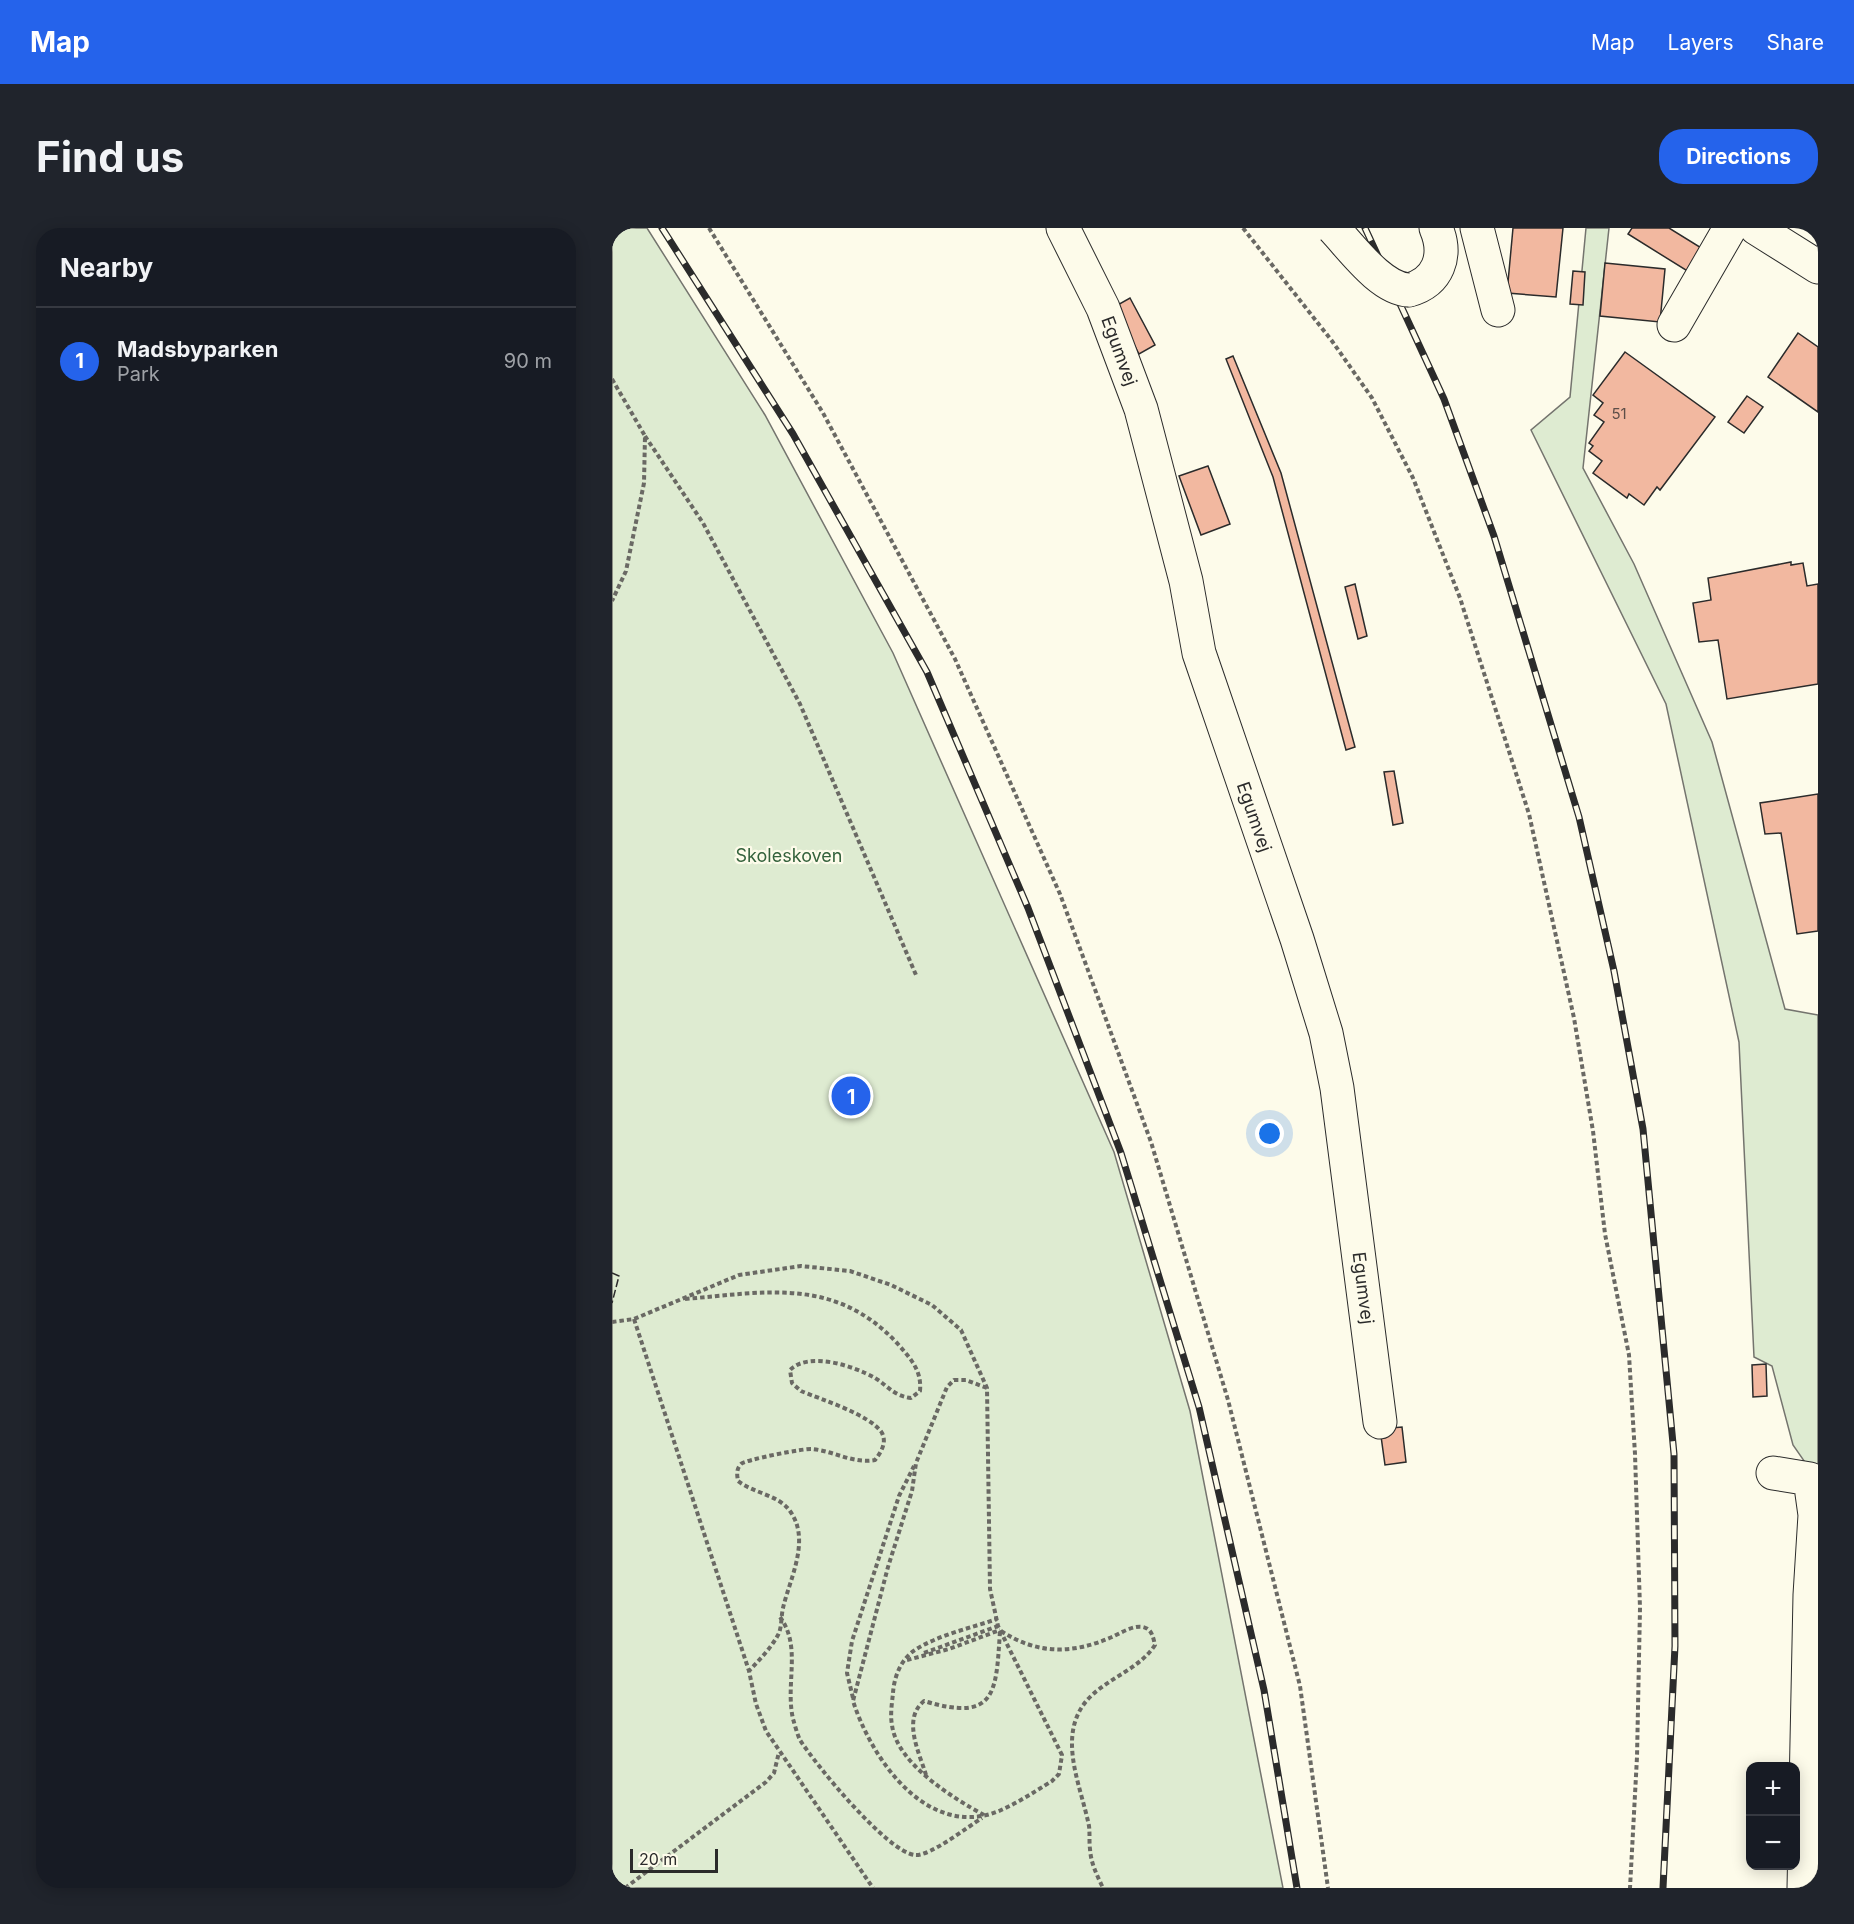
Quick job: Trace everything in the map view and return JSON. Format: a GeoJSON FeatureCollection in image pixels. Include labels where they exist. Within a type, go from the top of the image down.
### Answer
{"type":"FeatureCollection","features":[{"type":"Feature","properties":{"kind":"street","name":"Egumvej"},"geometry":{"type":"LineString","coordinates":[[1063,228],[1103,308],[1140,409],[1186,580],[1199,653],[1297,939],[1326,1034],[1338,1088],[1380,1422]]}},
{"type":"Feature","properties":{"kind":"street"},"geometry":{"type":"LineString","coordinates":[[1333,228],[1385,282],[1399,290],[1409,290],[1430,282],[1436,271],[1440,250],[1436,228]]}},
{"type":"Feature","properties":{"kind":"street"},"geometry":{"type":"LineString","coordinates":[[1477,228],[1498,310]]}},
{"type":"Feature","properties":{"kind":"street"},"geometry":{"type":"LineString","coordinates":[[1674,325],[1730,228]]}},
{"type":"Feature","properties":{"kind":"street"},"geometry":{"type":"LineString","coordinates":[[1756,228],[1818,267]]}},
{"type":"Feature","properties":{"kind":"street"},"geometry":{"type":"LineString","coordinates":[[1773,1473],[1810,1479],[1815,1515],[1810,1595],[1804,1888]]}},
{"type":"Feature","properties":{"kind":"path"},"geometry":{"type":"LineString","coordinates":[[709,228],[823,413],[955,659],[1064,905],[1151,1142],[1228,1400],[1300,1686],[1328,1888]]}},
{"type":"Feature","properties":{"kind":"path"},"geometry":{"type":"LineString","coordinates":[[1243,228],[1332,341],[1372,398],[1413,478],[1460,598],[1529,814],[1574,1018],[1593,1131],[1609,1255],[1629,1355],[1640,1608],[1637,1757],[1630,1888]]}},
{"type":"Feature","properties":{"kind":"path"},"geometry":{"type":"LineString","coordinates":[[612,379],[645,436],[703,523],[800,704],[916,975]]}},
{"type":"Feature","properties":{"kind":"path"},"geometry":{"type":"LineString","coordinates":[[612,601],[626,571],[644,483],[645,436]]}},
{"type":"Feature","properties":{"kind":"path"},"geometry":{"type":"LineString","coordinates":[[612,1322],[634,1318],[739,1275],[801,1266],[850,1271],[891,1285],[932,1305],[961,1330],[987,1388],[990,1578],[999,1628],[998,1668],[992,1695],[984,1704],[974,1709],[924,1701],[916,1708],[912,1719],[926,1775]]}},
{"type":"Feature","properties":{"kind":"path"},"geometry":{"type":"LineString","coordinates":[[682,1300],[762,1293],[796,1293],[834,1300],[863,1313],[886,1333],[915,1365],[921,1377],[920,1391],[911,1398],[889,1391],[877,1379],[856,1368],[807,1360],[790,1370],[792,1383],[801,1391],[866,1420],[882,1434],[883,1449],[875,1460],[864,1462],[813,1449],[796,1450],[777,1456],[752,1458],[742,1462],[737,1470],[738,1482],[779,1502],[790,1510],[798,1528],[797,1562],[780,1617],[780,1632],[749,1671]]}},
{"type":"Feature","properties":{"kind":"path"},"geometry":{"type":"LineString","coordinates":[[634,1318],[749,1671],[766,1731],[873,1888]]}},
{"type":"Feature","properties":{"kind":"path"},"geometry":{"type":"LineString","coordinates":[[986,1816],[966,1818],[937,1809],[908,1793],[895,1779],[858,1718],[847,1673],[852,1641],[899,1496],[916,1463],[947,1387],[954,1380],[960,1380],[987,1388]]}},
{"type":"Feature","properties":{"kind":"path"},"geometry":{"type":"LineString","coordinates":[[853,1701],[888,1567],[912,1491],[916,1463]]}},
{"type":"Feature","properties":{"kind":"path"},"geometry":{"type":"LineString","coordinates":[[780,1617],[792,1639],[792,1717],[799,1738],[847,1799],[872,1825],[898,1847],[915,1856],[926,1853],[986,1816],[1052,1781],[1061,1767],[1062,1755],[999,1628]]}},
{"type":"Feature","properties":{"kind":"path"},"geometry":{"type":"LineString","coordinates":[[986,1816],[951,1797],[905,1755],[896,1741],[892,1725],[894,1688],[903,1661],[915,1650],[997,1619]]}},
{"type":"Feature","properties":{"kind":"path"},"geometry":{"type":"LineString","coordinates":[[999,1628],[1017,1641],[1060,1652],[1094,1645],[1134,1627],[1142,1626],[1150,1630],[1153,1635],[1155,1645],[1142,1661],[1090,1697],[1078,1713],[1072,1740],[1072,1765],[1089,1828],[1094,1868],[1103,1888]]}},
{"type":"Feature","properties":{"kind":"path"},"geometry":{"type":"LineString","coordinates":[[903,1661],[949,1649],[999,1628]]}},
{"type":"Feature","properties":{"kind":"path"},"geometry":{"type":"LineString","coordinates":[[625,1888],[766,1782],[774,1773],[779,1752]]}},
{"type":"Feature","properties":{"kind":"green space","name":"Skoleskoven"},"geometry":{"type":"Polygon","coordinates":[[[612,228],[647,228],[765,415],[893,653],[1114,1152],[1190,1411],[1283,1888],[612,1888],[612,228]]]}},
{"type":"Feature","properties":{"kind":"green space"},"geometry":{"type":"Polygon","coordinates":[[[1586,228],[1609,228],[1583,468],[1634,564],[1712,742],[1785,1009],[1818,1015],[1818,1481],[1793,1445],[1772,1366],[1754,1357],[1739,1042],[1666,704],[1531,430],[1570,397],[1586,228]]]}},
{"type":"Feature","properties":{"kind":"building"},"geometry":{"type":"Polygon","coordinates":[[[1513,228],[1563,228],[1556,297],[1507,293],[1513,228]]]}},
{"type":"Feature","properties":{"kind":"building"},"geometry":{"type":"Polygon","coordinates":[[[1632,228],[1669,228],[1703,249],[1689,272],[1628,234],[1632,228]]]}},
{"type":"Feature","properties":{"kind":"building"},"geometry":{"type":"Polygon","coordinates":[[[1605,263],[1665,269],[1660,322],[1600,316],[1605,263]]]}},
{"type":"Feature","properties":{"kind":"building"},"geometry":{"type":"Polygon","coordinates":[[[1573,271],[1585,272],[1583,305],[1570,304],[1573,271]]]}},
{"type":"Feature","properties":{"kind":"building"},"geometry":{"type":"Polygon","coordinates":[[[1130,298],[1155,345],[1139,354],[1114,307],[1130,298]]]}},
{"type":"Feature","properties":{"kind":"building"},"geometry":{"type":"Polygon","coordinates":[[[1798,333],[1818,347],[1818,412],[1768,377],[1798,333]]]}},
{"type":"Feature","properties":{"kind":"building"},"geometry":{"type":"Polygon","coordinates":[[[1625,352],[1715,417],[1660,490],[1657,487],[1644,505],[1629,494],[1627,498],[1593,473],[1602,461],[1589,451],[1593,446],[1589,443],[1604,422],[1594,415],[1603,403],[1593,395],[1625,352]]]}},
{"type":"Feature","properties":{"kind":"building"},"geometry":{"type":"Polygon","coordinates":[[[1233,356],[1281,473],[1355,747],[1346,750],[1273,477],[1226,359],[1233,356]]]}},
{"type":"Feature","properties":{"kind":"building"},"geometry":{"type":"Polygon","coordinates":[[[1747,396],[1763,407],[1744,433],[1728,422],[1747,396]]]}},
{"type":"Feature","properties":{"kind":"building"},"geometry":{"type":"Polygon","coordinates":[[[1208,466],[1230,524],[1201,535],[1179,476],[1208,466]]]}},
{"type":"Feature","properties":{"kind":"building"},"geometry":{"type":"Polygon","coordinates":[[[1791,562],[1791,565],[1803,563],[1807,586],[1818,584],[1818,684],[1727,699],[1718,640],[1699,642],[1693,603],[1711,600],[1708,578],[1791,562]]]}},
{"type":"Feature","properties":{"kind":"building"},"geometry":{"type":"Polygon","coordinates":[[[1355,584],[1367,636],[1358,639],[1345,587],[1355,584]]]}},
{"type":"Feature","properties":{"kind":"building"},"geometry":{"type":"Polygon","coordinates":[[[1394,771],[1403,823],[1393,825],[1384,772],[1394,771]]]}},
{"type":"Feature","properties":{"kind":"building"},"geometry":{"type":"Polygon","coordinates":[[[1818,794],[1818,931],[1797,934],[1781,833],[1765,834],[1760,803],[1818,794]]]}},
{"type":"Feature","properties":{"kind":"building"},"geometry":{"type":"Polygon","coordinates":[[[1766,1364],[1767,1396],[1753,1397],[1752,1365],[1766,1364]]]}},
{"type":"Feature","properties":{"kind":"building"},"geometry":{"type":"Polygon","coordinates":[[[1402,1427],[1406,1462],[1385,1465],[1380,1429],[1402,1427]]]}},
{"type":"Feature","properties":{"kind":"railway"},"geometry":{"type":"LineString","coordinates":[[662,228],[793,434],[927,672],[1028,908],[1121,1153],[1199,1407],[1264,1690],[1297,1888]]}},
{"type":"Feature","properties":{"kind":"railway"},"geometry":{"type":"LineString","coordinates":[[1365,228],[1444,399],[1494,536],[1579,817],[1614,971],[1643,1129],[1674,1454],[1675,1646],[1663,1888]]}},
{"type":"Feature","properties":{"kind":"fence"},"geometry":{"type":"LineString","coordinates":[[612,1273],[619,1276],[612,1303]]}},
{"type":"Feature","properties":{"kind":"place","name":"Madsbyparken"},"geometry":{"type":"Point","coordinates":[851,1096]}}]}
